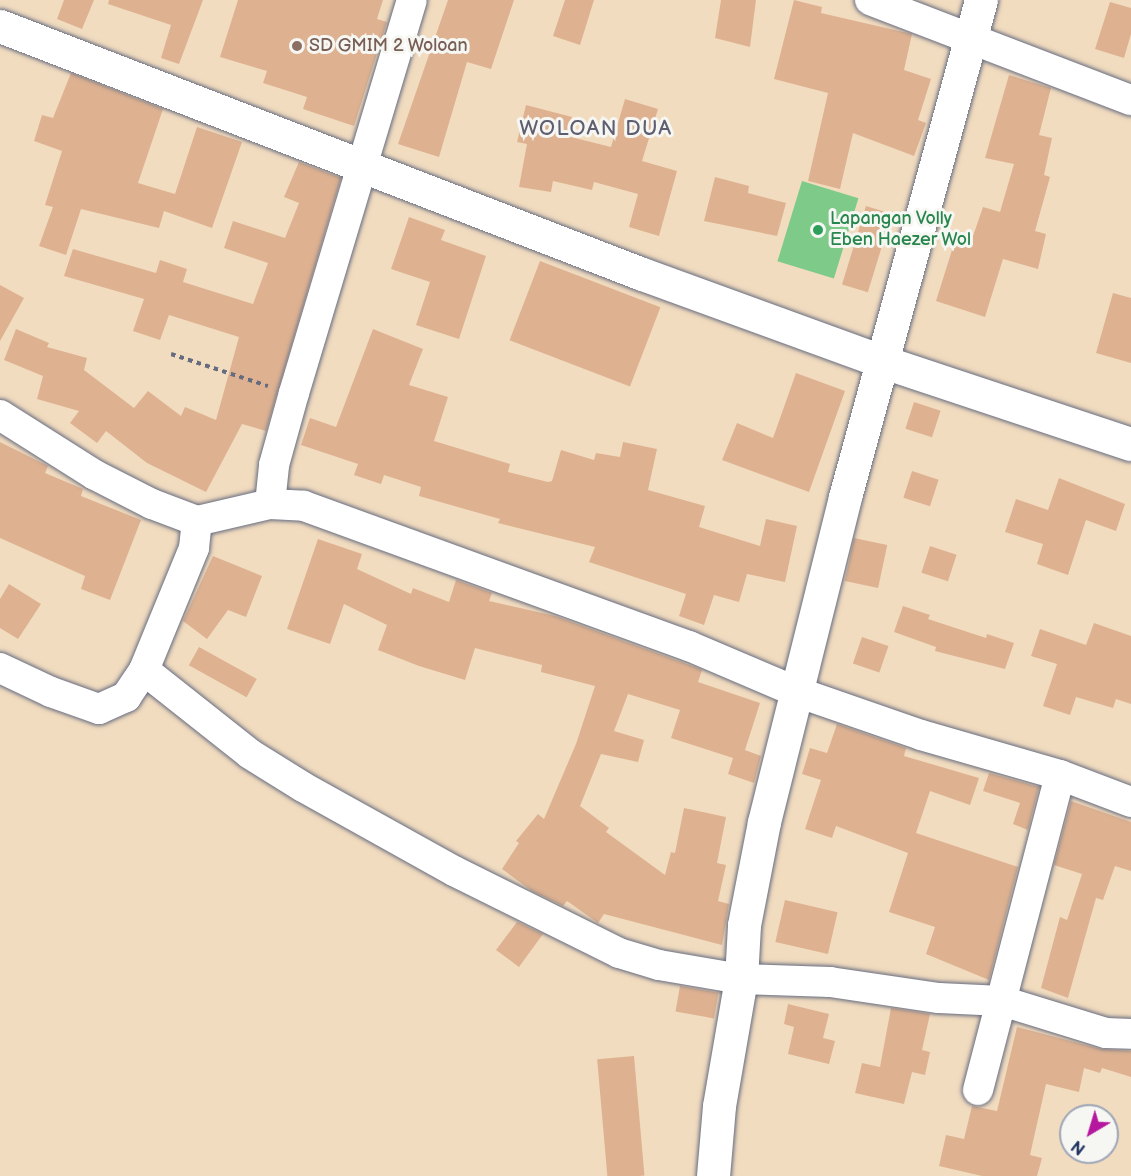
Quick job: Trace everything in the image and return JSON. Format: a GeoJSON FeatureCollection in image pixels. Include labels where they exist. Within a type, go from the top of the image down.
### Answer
{"type":"FeatureCollection","features":[{"type":"Feature","properties":{"kind":"street"},"geometry":{"type":"LineString","coordinates":[[270,504],[274,465],[294,393],[412,0]]}},
{"type":"Feature","properties":{"kind":"street"},"geometry":{"type":"LineString","coordinates":[[870,0],[1131,100]]}},
{"type":"Feature","properties":{"kind":"street"},"geometry":{"type":"LineString","coordinates":[[713,1176],[719,1106],[741,979],[744,925],[771,789],[881,361],[981,0]]}},
{"type":"Feature","properties":{"kind":"street"},"geometry":{"type":"LineString","coordinates":[[0,26],[362,168],[881,361],[1131,444]]}},
{"type":"Feature","properties":{"kind":"street"},"geometry":{"type":"LineString","coordinates":[[0,416],[95,475],[152,504],[197,521],[270,504],[304,506],[689,646],[797,692],[921,735],[1060,775],[1131,802]]}},
{"type":"Feature","properties":{"kind":"street"},"geometry":{"type":"LineString","coordinates":[[0,668],[51,692],[99,709],[126,697],[144,670],[194,548],[197,521]]}},
{"type":"Feature","properties":{"kind":"street"},"geometry":{"type":"LineString","coordinates":[[144,670],[250,754],[454,871],[619,953],[659,965],[741,979],[830,982],[939,998],[1002,1000],[1106,1033],[1131,1034]]}},
{"type":"Feature","properties":{"kind":"street"},"geometry":{"type":"LineString","coordinates":[[978,1090],[1011,972],[1016,933],[1060,775]]}},
{"type":"Feature","properties":{"kind":"path"},"geometry":{"type":"LineString","coordinates":[[171,354],[220,373],[294,393]]}},
{"type":"Feature","properties":{"kind":"green space","name":"Lapangan Volly Eben Haezer Wol"},"geometry":{"type":"Polygon","coordinates":[[[802,181],[858,198],[834,279],[777,261],[802,181]]]}},
{"type":"Feature","properties":{"kind":"building"},"geometry":{"type":"Polygon","coordinates":[[[64,0],[94,0],[82,29],[57,19],[64,0]]]}},
{"type":"Feature","properties":{"kind":"building"},"geometry":{"type":"Polygon","coordinates":[[[109,0],[203,0],[179,64],[161,58],[171,25],[108,4],[109,0]]]}},
{"type":"Feature","properties":{"kind":"building"},"geometry":{"type":"Polygon","coordinates":[[[238,0],[383,0],[377,19],[387,22],[354,126],[303,109],[307,97],[263,83],[267,71],[220,57],[238,0]]]}},
{"type":"Feature","properties":{"kind":"building"},"geometry":{"type":"Polygon","coordinates":[[[448,0],[514,0],[491,69],[467,62],[439,157],[398,144],[448,0]]]}},
{"type":"Feature","properties":{"kind":"building"},"geometry":{"type":"Polygon","coordinates":[[[565,0],[594,0],[580,45],[553,36],[565,0]]]}},
{"type":"Feature","properties":{"kind":"building"},"geometry":{"type":"Polygon","coordinates":[[[721,0],[756,0],[750,47],[715,38],[721,0]]]}},
{"type":"Feature","properties":{"kind":"building"},"geometry":{"type":"Polygon","coordinates":[[[794,0],[822,7],[821,13],[912,34],[904,70],[931,79],[918,120],[926,123],[914,156],[853,133],[840,189],[808,181],[828,93],[774,79],[794,0]]]}},
{"type":"Feature","properties":{"kind":"building"},"geometry":{"type":"Polygon","coordinates":[[[1110,2],[1131,8],[1131,34],[1124,58],[1095,49],[1110,2]]]}},
{"type":"Feature","properties":{"kind":"building"},"geometry":{"type":"Polygon","coordinates":[[[71,73],[163,109],[138,183],[175,194],[197,127],[242,142],[212,228],[164,211],[159,228],[81,209],[66,255],[39,246],[53,207],[45,205],[62,151],[34,141],[42,115],[53,118],[71,73]]]}},
{"type":"Feature","properties":{"kind":"building"},"geometry":{"type":"Polygon","coordinates":[[[1009,75],[1051,88],[1039,135],[1052,138],[1044,175],[1050,177],[1035,231],[1046,234],[1038,269],[1003,259],[985,317],[936,301],[958,231],[973,236],[983,207],[1000,212],[1014,164],[985,158],[1009,75]]]}},
{"type":"Feature","properties":{"kind":"building"},"geometry":{"type":"Polygon","coordinates":[[[625,99],[658,109],[642,161],[677,171],[659,236],[629,227],[638,194],[594,182],[592,190],[553,181],[551,192],[519,187],[527,144],[517,142],[526,105],[572,117],[567,136],[611,147],[625,99]]]}},
{"type":"Feature","properties":{"kind":"building"},"geometry":{"type":"Polygon","coordinates":[[[299,162],[341,178],[266,431],[242,424],[206,492],[147,463],[106,431],[97,443],[70,423],[79,411],[37,399],[43,376],[4,360],[16,329],[49,343],[47,347],[87,358],[84,370],[134,408],[148,391],[181,416],[185,407],[216,420],[239,337],[169,315],[160,340],[133,331],[144,299],[64,276],[73,249],[156,273],[160,260],[187,269],[183,282],[253,304],[268,263],[224,248],[233,221],[285,238],[299,203],[284,197],[299,162]]]}},
{"type":"Feature","properties":{"kind":"building"},"geometry":{"type":"Polygon","coordinates":[[[715,177],[749,186],[748,193],[786,203],[777,236],[704,221],[715,177]]]}},
{"type":"Feature","properties":{"kind":"building"},"geometry":{"type":"Polygon","coordinates":[[[866,206],[892,214],[868,292],[842,284],[866,206]]]}},
{"type":"Feature","properties":{"kind":"building"},"geometry":{"type":"Polygon","coordinates":[[[409,217],[445,230],[441,240],[486,256],[459,339],[416,325],[430,282],[391,269],[409,217]]]}},
{"type":"Feature","properties":{"kind":"building"},"geometry":{"type":"Polygon","coordinates":[[[540,261],[660,307],[630,387],[510,340],[540,261]]]}},
{"type":"Feature","properties":{"kind":"building"},"geometry":{"type":"Polygon","coordinates":[[[0,285],[24,298],[0,341],[0,285]]]}},
{"type":"Feature","properties":{"kind":"building"},"geometry":{"type":"Polygon","coordinates":[[[1113,293],[1131,298],[1131,363],[1096,353],[1113,293]]]}},
{"type":"Feature","properties":{"kind":"building"},"geometry":{"type":"Polygon","coordinates":[[[373,329],[423,349],[409,385],[448,397],[434,441],[510,464],[508,472],[548,482],[552,481],[561,450],[594,460],[596,453],[620,457],[623,442],[657,449],[648,490],[705,506],[699,527],[760,546],[766,519],[797,526],[785,582],[747,574],[739,602],[714,595],[704,625],[679,616],[686,594],[589,562],[595,547],[498,523],[500,519],[419,496],[421,487],[384,475],[381,484],[354,475],[358,464],[301,445],[310,418],[336,427],[373,329]]]}},
{"type":"Feature","properties":{"kind":"building"},"geometry":{"type":"Polygon","coordinates":[[[796,373],[845,391],[809,492],[722,460],[737,423],[773,438],[796,373]]]}},
{"type":"Feature","properties":{"kind":"building"},"geometry":{"type":"Polygon","coordinates":[[[914,402],[941,411],[932,437],[905,429],[914,402]]]}},
{"type":"Feature","properties":{"kind":"building"},"geometry":{"type":"Polygon","coordinates":[[[0,442],[48,466],[45,473],[83,489],[81,496],[141,520],[110,600],[81,589],[85,576],[0,538],[0,442]]]}},
{"type":"Feature","properties":{"kind":"building"},"geometry":{"type":"Polygon","coordinates":[[[912,471],[939,480],[930,506],[903,498],[912,471]]]}},
{"type":"Feature","properties":{"kind":"building"},"geometry":{"type":"Polygon","coordinates":[[[1059,478],[1125,504],[1116,531],[1086,520],[1068,575],[1037,564],[1043,544],[1005,532],[1016,499],[1048,510],[1059,478]]]}},
{"type":"Feature","properties":{"kind":"building"},"geometry":{"type":"Polygon","coordinates":[[[854,538],[887,545],[878,588],[845,581],[854,538]]]}},
{"type":"Feature","properties":{"kind":"building"},"geometry":{"type":"Polygon","coordinates":[[[318,539],[362,554],[357,569],[411,594],[413,588],[449,602],[456,580],[492,593],[489,601],[555,616],[695,667],[702,670],[698,682],[760,703],[745,750],[761,756],[754,783],[728,774],[733,758],[671,738],[680,710],[628,694],[614,731],[644,740],[638,762],[601,754],[580,806],[609,828],[606,832],[665,875],[671,852],[675,853],[684,808],[726,817],[717,863],[726,865],[718,901],[729,904],[722,945],[604,914],[598,923],[567,901],[563,906],[532,891],[502,869],[519,843],[516,841],[538,814],[544,819],[576,744],[595,686],[541,672],[542,665],[475,648],[465,680],[419,666],[378,650],[387,625],[344,604],[330,644],[287,629],[318,539]]]}},
{"type":"Feature","properties":{"kind":"building"},"geometry":{"type":"Polygon","coordinates":[[[930,546],[957,555],[948,581],[921,573],[930,546]]]}},
{"type":"Feature","properties":{"kind":"building"},"geometry":{"type":"Polygon","coordinates":[[[213,556],[262,576],[246,617],[228,610],[207,639],[183,621],[213,556]]]}},
{"type":"Feature","properties":{"kind":"building"},"geometry":{"type":"Polygon","coordinates":[[[9,584],[41,604],[18,639],[0,628],[0,599],[9,584]]]}},
{"type":"Feature","properties":{"kind":"building"},"geometry":{"type":"Polygon","coordinates":[[[903,606],[930,615],[928,619],[986,638],[987,634],[1014,643],[1005,669],[935,651],[936,647],[894,632],[903,606]]]}},
{"type":"Feature","properties":{"kind":"building"},"geometry":{"type":"Polygon","coordinates":[[[1094,623],[1131,636],[1131,704],[1116,699],[1113,708],[1076,697],[1070,715],[1043,706],[1057,664],[1031,656],[1040,629],[1086,645],[1094,623]]]}},
{"type":"Feature","properties":{"kind":"building"},"geometry":{"type":"Polygon","coordinates":[[[862,637],[888,646],[879,673],[853,663],[862,637]]]}},
{"type":"Feature","properties":{"kind":"building"},"geometry":{"type":"Polygon","coordinates":[[[199,647],[257,679],[247,697],[189,665],[199,647]]]}},
{"type":"Feature","properties":{"kind":"building"},"geometry":{"type":"Polygon","coordinates":[[[837,724],[906,748],[904,756],[979,778],[970,805],[930,791],[916,833],[1018,867],[989,980],[926,954],[935,927],[889,912],[908,853],[836,826],[832,838],[805,829],[821,780],[802,774],[810,748],[827,753],[837,724]]]}},
{"type":"Feature","properties":{"kind":"building"},"geometry":{"type":"Polygon","coordinates":[[[989,773],[1039,787],[1028,830],[1013,824],[1020,803],[983,791],[989,773]]]}},
{"type":"Feature","properties":{"kind":"building"},"geometry":{"type":"Polygon","coordinates":[[[1071,801],[1131,822],[1131,871],[1115,866],[1103,900],[1096,898],[1068,998],[1041,988],[1060,917],[1067,920],[1082,874],[1054,865],[1071,801]]]}},
{"type":"Feature","properties":{"kind":"building"},"geometry":{"type":"Polygon","coordinates":[[[785,900],[838,912],[828,954],[775,942],[785,900]]]}},
{"type":"Feature","properties":{"kind":"building"},"geometry":{"type":"Polygon","coordinates":[[[517,922],[543,934],[519,967],[496,950],[517,922]]]}},
{"type":"Feature","properties":{"kind":"building"},"geometry":{"type":"Polygon","coordinates":[[[680,986],[718,993],[714,1018],[675,1012],[680,986]]]}},
{"type":"Feature","properties":{"kind":"building"},"geometry":{"type":"Polygon","coordinates":[[[788,1004],[829,1014],[823,1038],[835,1041],[829,1064],[788,1054],[794,1027],[784,1024],[788,1004]]]}},
{"type":"Feature","properties":{"kind":"building"},"geometry":{"type":"Polygon","coordinates":[[[891,1008],[930,1014],[922,1050],[930,1052],[925,1075],[912,1072],[904,1104],[855,1093],[862,1063],[880,1067],[891,1008]]]}},
{"type":"Feature","properties":{"kind":"building"},"geometry":{"type":"Polygon","coordinates":[[[1017,1027],[1101,1049],[1131,1051],[1131,1077],[1102,1068],[1100,1073],[1084,1068],[1079,1092],[1046,1084],[1030,1155],[1042,1158],[1037,1176],[982,1176],[939,1166],[946,1135],[964,1139],[972,1106],[997,1111],[1017,1027]]]}},
{"type":"Feature","properties":{"kind":"building"},"geometry":{"type":"Polygon","coordinates":[[[634,1056],[644,1176],[607,1176],[597,1059],[634,1056]]]}},
{"type":"Feature","properties":{"kind":"place","name":"SD GMIM 2 Woloan"},"geometry":{"type":"Point","coordinates":[297,46]}},
{"type":"Feature","properties":{"kind":"place","name":"Lapangan Volly Eben Haezer Wol"},"geometry":{"type":"Point","coordinates":[818,230]}},
{"type":"Feature","properties":{"kind":"district","name":"WOLOAN DUA"},"geometry":{"type":"Point","coordinates":[596,129]}}]}
